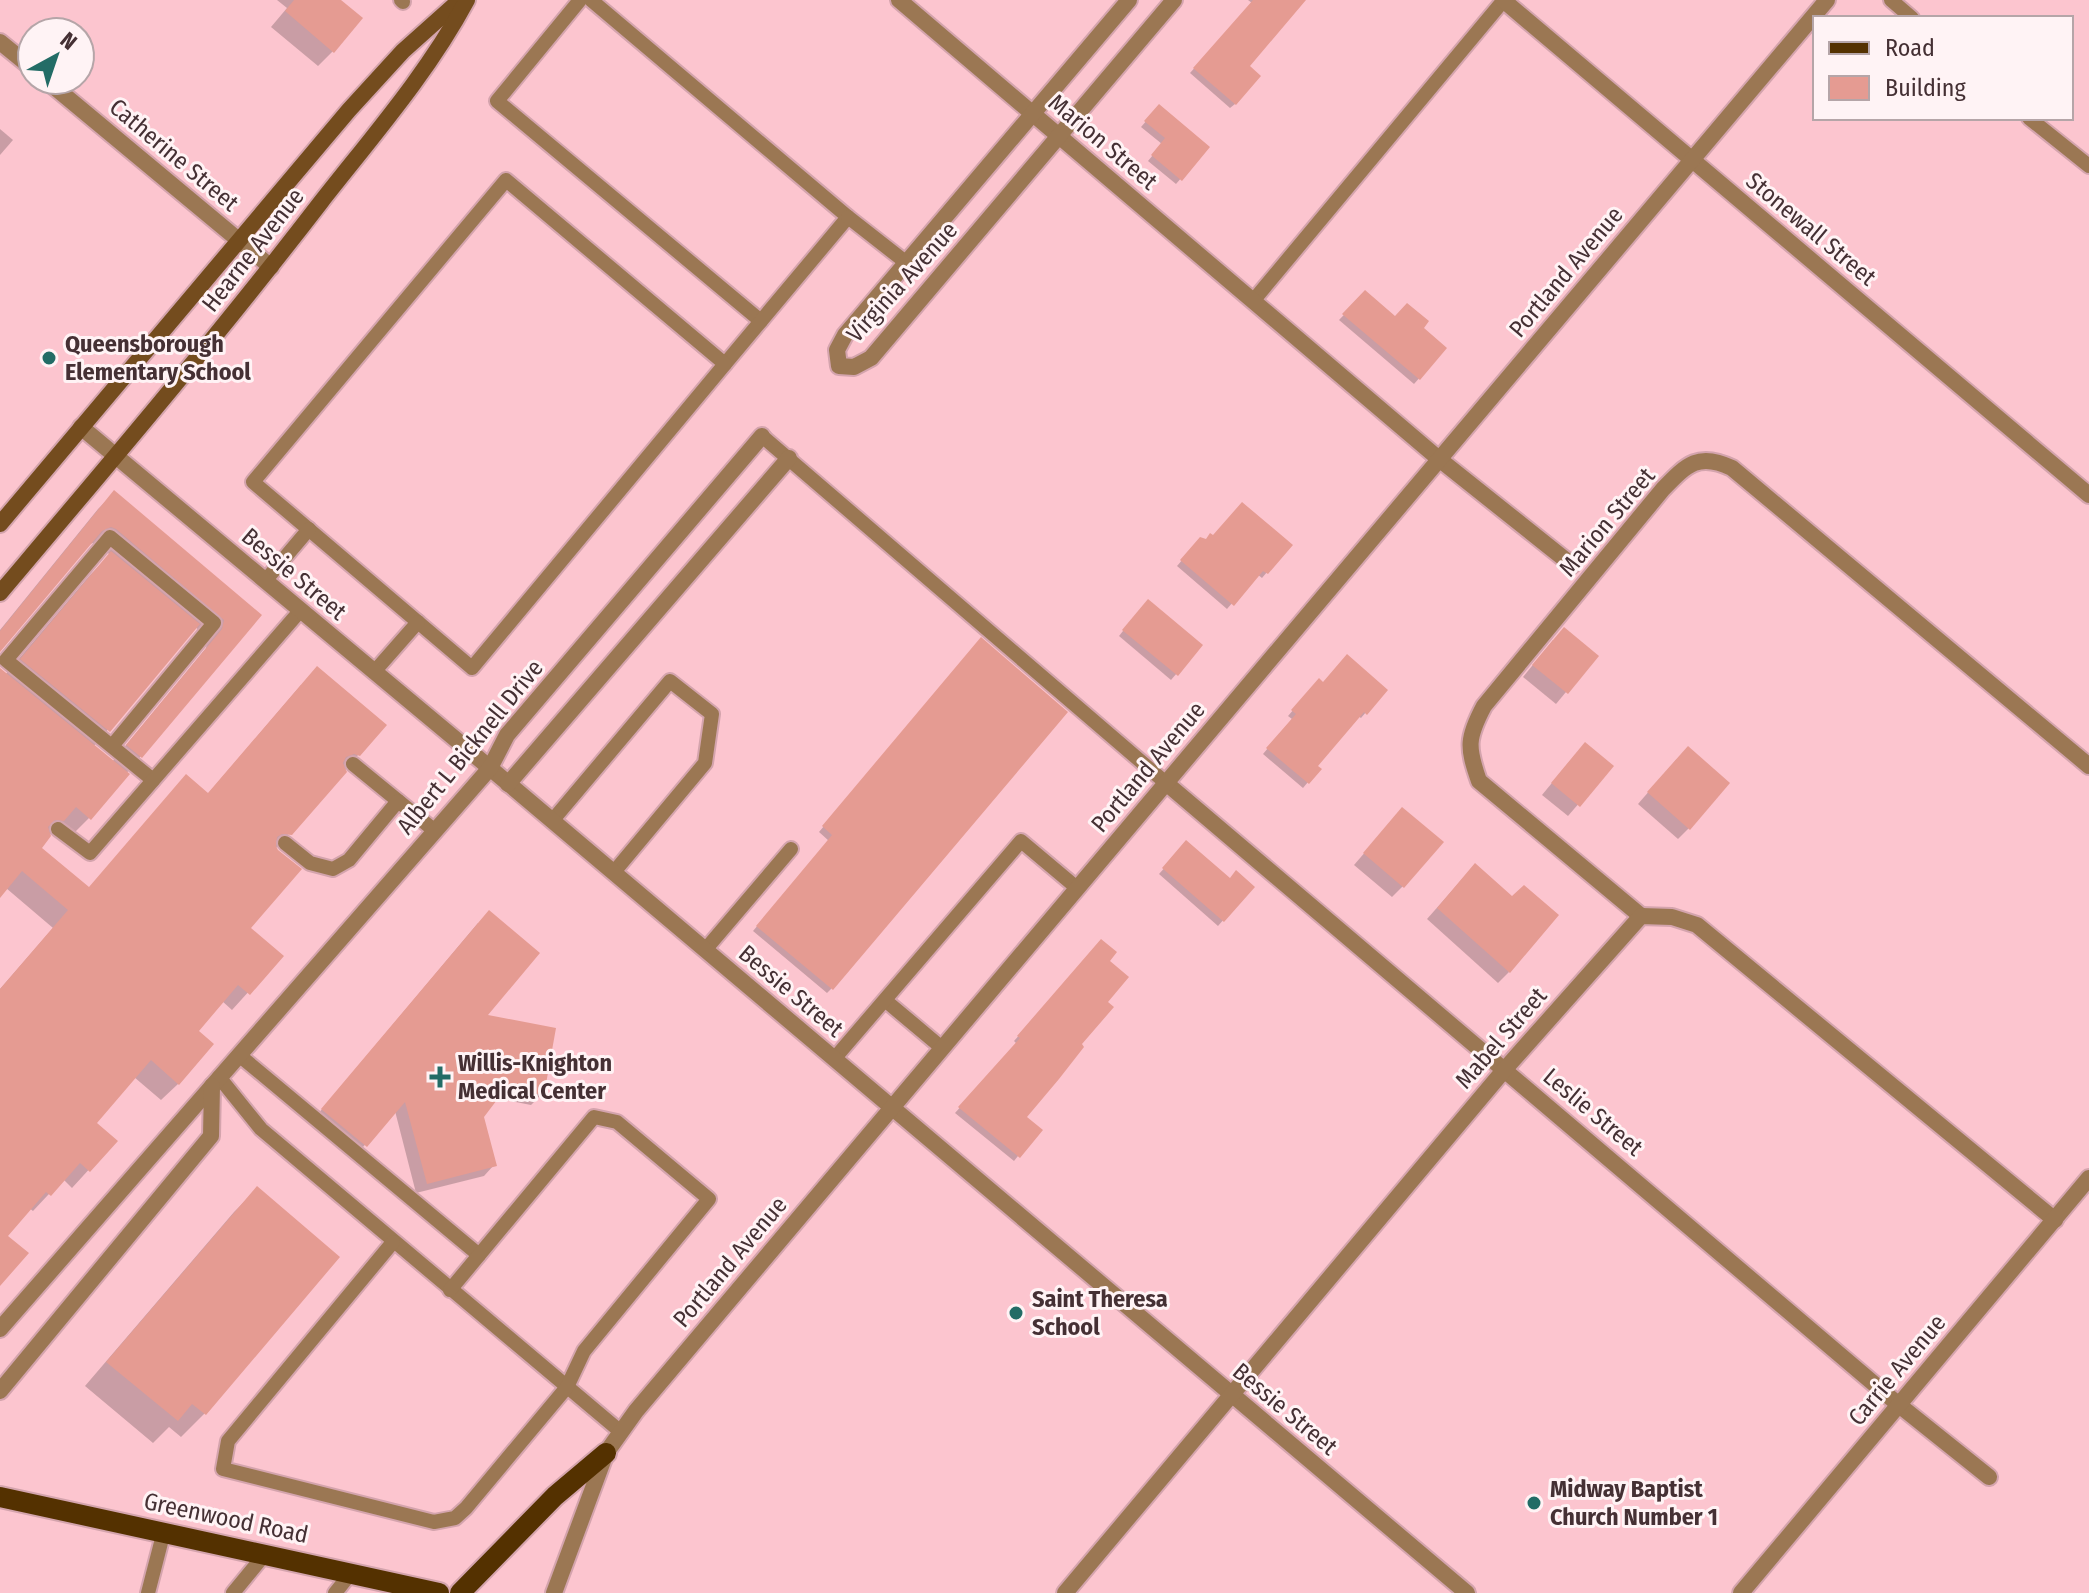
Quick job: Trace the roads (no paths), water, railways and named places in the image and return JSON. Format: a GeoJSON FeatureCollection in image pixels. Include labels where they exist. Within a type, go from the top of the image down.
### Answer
{"type":"FeatureCollection","features":[{"type":"Feature","properties":{"kind":"main road","name":"Hearne Avenue"},"geometry":{"type":"LineString","coordinates":[[0,524],[394,61],[460,0]]}},
{"type":"Feature","properties":{"kind":"main road","name":"Hearne Avenue"},"geometry":{"type":"LineString","coordinates":[[0,593],[271,267],[389,115],[453,26],[467,0]]}},
{"type":"Feature","properties":{"kind":"main road"},"geometry":{"type":"LineString","coordinates":[[460,1593],[555,1496],[606,1453]]}},
{"type":"Feature","properties":{"kind":"main road","name":"Greenwood Road"},"geometry":{"type":"LineString","coordinates":[[0,1497],[439,1593]]}},
{"type":"Feature","properties":{"kind":"street","name":"Marion Street"},"geometry":{"type":"LineString","coordinates":[[899,0],[1439,459],[1572,565]]}},
{"type":"Feature","properties":{"kind":"street","name":"Virginia Avenue"},"geometry":{"type":"LineString","coordinates":[[1129,0],[845,335],[837,350],[839,366],[854,367],[871,358],[1174,0]]}},
{"type":"Feature","properties":{"kind":"street","name":"Stonewall Street"},"geometry":{"type":"LineString","coordinates":[[1503,0],[2089,495]]}},
{"type":"Feature","properties":{"kind":"street","name":"Portland Avenue"},"geometry":{"type":"LineString","coordinates":[[1814,16],[1827,0]]}},
{"type":"Feature","properties":{"kind":"street","name":"Portland Avenue"},"geometry":{"type":"LineString","coordinates":[[554,1593],[606,1453],[621,1432],[1813,17]]}},
{"type":"Feature","properties":{"kind":"street"},"geometry":{"type":"LineString","coordinates":[[0,42],[16,55]]}},
{"type":"Feature","properties":{"kind":"street","name":"Catherine Street"},"geometry":{"type":"LineString","coordinates":[[65,96],[271,267]]}},
{"type":"Feature","properties":{"kind":"street","name":"Bessie Street"},"geometry":{"type":"LineString","coordinates":[[81,427],[614,872],[1467,1593]]}},
{"type":"Feature","properties":{"kind":"street","name":"Albert L Bicknell Drive"},"geometry":{"type":"LineString","coordinates":[[0,1329],[490,768],[507,735],[762,436]]}},
{"type":"Feature","properties":{"kind":"street"},"geometry":{"type":"LineString","coordinates":[[508,784],[789,458]]}},
{"type":"Feature","properties":{"kind":"street","name":"Marion Street"},"geometry":{"type":"LineString","coordinates":[[1641,916],[1479,781],[1470,755],[1471,729],[1484,706],[1663,489],[1683,468],[1698,461],[1715,460],[1732,468],[2089,766]]}},
{"type":"Feature","properties":{"kind":"street","name":"Leslie Street"},"geometry":{"type":"LineString","coordinates":[[1166,783],[1899,1405],[1989,1477]]}},
{"type":"Feature","properties":{"kind":"street"},"geometry":{"type":"LineString","coordinates":[[1641,916],[1672,917],[1697,925],[2055,1220]]}},
{"type":"Feature","properties":{"kind":"street","name":"Mabel Street"},"geometry":{"type":"LineString","coordinates":[[1065,1593],[1505,1069],[1641,916]]}},
{"type":"Feature","properties":{"kind":"street"},"geometry":{"type":"LineString","coordinates":[[0,1391],[211,1136],[216,1081]]}},
{"type":"Feature","properties":{"kind":"street","name":"Carrie Avenue"},"geometry":{"type":"LineString","coordinates":[[1741,1593],[2089,1178]]}},
{"type":"Feature","properties":{"kind":"lane"},"geometry":{"type":"LineString","coordinates":[[580,0],[497,101],[761,321]]}},
{"type":"Feature","properties":{"kind":"lane"},"geometry":{"type":"LineString","coordinates":[[591,0],[908,264]]}},
{"type":"Feature","properties":{"kind":"lane"},"geometry":{"type":"LineString","coordinates":[[1253,301],[1503,0]]}},
{"type":"Feature","properties":{"kind":"lane"},"geometry":{"type":"LineString","coordinates":[[1891,0],[1910,16]]}},
{"type":"Feature","properties":{"kind":"lane"},"geometry":{"type":"LineString","coordinates":[[2032,120],[2089,166]]}},
{"type":"Feature","properties":{"kind":"lane"},"geometry":{"type":"LineString","coordinates":[[725,364],[506,180],[253,482],[472,668],[848,217]]}},
{"type":"Feature","properties":{"kind":"lane"},"geometry":{"type":"LineString","coordinates":[[762,436],[1166,783]]}},
{"type":"Feature","properties":{"kind":"lane"},"geometry":{"type":"LineString","coordinates":[[265,581],[309,529]]}},
{"type":"Feature","properties":{"kind":"lane"},"geometry":{"type":"LineString","coordinates":[[112,746],[214,623],[110,537],[6,660],[153,780]]}},
{"type":"Feature","properties":{"kind":"lane"},"geometry":{"type":"LineString","coordinates":[[58,829],[90,853],[300,611]]}},
{"type":"Feature","properties":{"kind":"lane"},"geometry":{"type":"LineString","coordinates":[[374,672],[418,622]]}},
{"type":"Feature","properties":{"kind":"lane"},"geometry":{"type":"LineString","coordinates":[[552,821],[670,681],[712,714],[705,763],[614,872]]}},
{"type":"Feature","properties":{"kind":"lane"},"geometry":{"type":"LineString","coordinates":[[353,764],[435,831]]}},
{"type":"Feature","properties":{"kind":"lane"},"geometry":{"type":"LineString","coordinates":[[285,843],[310,863],[333,869],[349,860],[398,801]]}},
{"type":"Feature","properties":{"kind":"lane"},"geometry":{"type":"LineString","coordinates":[[834,1059],[1021,841],[1077,888]]}},
{"type":"Feature","properties":{"kind":"lane"},"geometry":{"type":"LineString","coordinates":[[705,950],[791,849]]}},
{"type":"Feature","properties":{"kind":"lane"},"geometry":{"type":"LineString","coordinates":[[886,1001],[942,1048]]}},
{"type":"Feature","properties":{"kind":"lane"},"geometry":{"type":"LineString","coordinates":[[239,1055],[479,1255]]}},
{"type":"Feature","properties":{"kind":"lane"},"geometry":{"type":"LineString","coordinates":[[216,1081],[261,1129],[621,1432]]}},
{"type":"Feature","properties":{"kind":"lane"},"geometry":{"type":"LineString","coordinates":[[393,1242],[228,1441],[223,1469],[434,1522],[455,1518],[567,1387],[584,1351],[709,1199],[617,1122],[594,1117],[450,1290]]}},
{"type":"Feature","properties":{"kind":"lane"},"geometry":{"type":"LineString","coordinates":[[148,1593],[164,1531]]}},
{"type":"Feature","properties":{"kind":"lane"},"geometry":{"type":"LineString","coordinates":[[233,1593],[265,1554]]}},
{"type":"Feature","properties":{"kind":"lane"},"geometry":{"type":"LineString","coordinates":[[335,1593],[351,1573]]}},
{"type":"Feature","properties":{"kind":"place","name":"Queensborough Elementary School"},"geometry":{"type":"Point","coordinates":[49,358]}},
{"type":"Feature","properties":{"kind":"place","name":"Willis-Knighton Medical Center"},"geometry":{"type":"Point","coordinates":[440,1077]}},
{"type":"Feature","properties":{"kind":"place","name":"Saint Theresa School"},"geometry":{"type":"Point","coordinates":[1016,1313]}},
{"type":"Feature","properties":{"kind":"place","name":"Midway Baptist Church Number 1"},"geometry":{"type":"Point","coordinates":[1534,1503]}}]}
